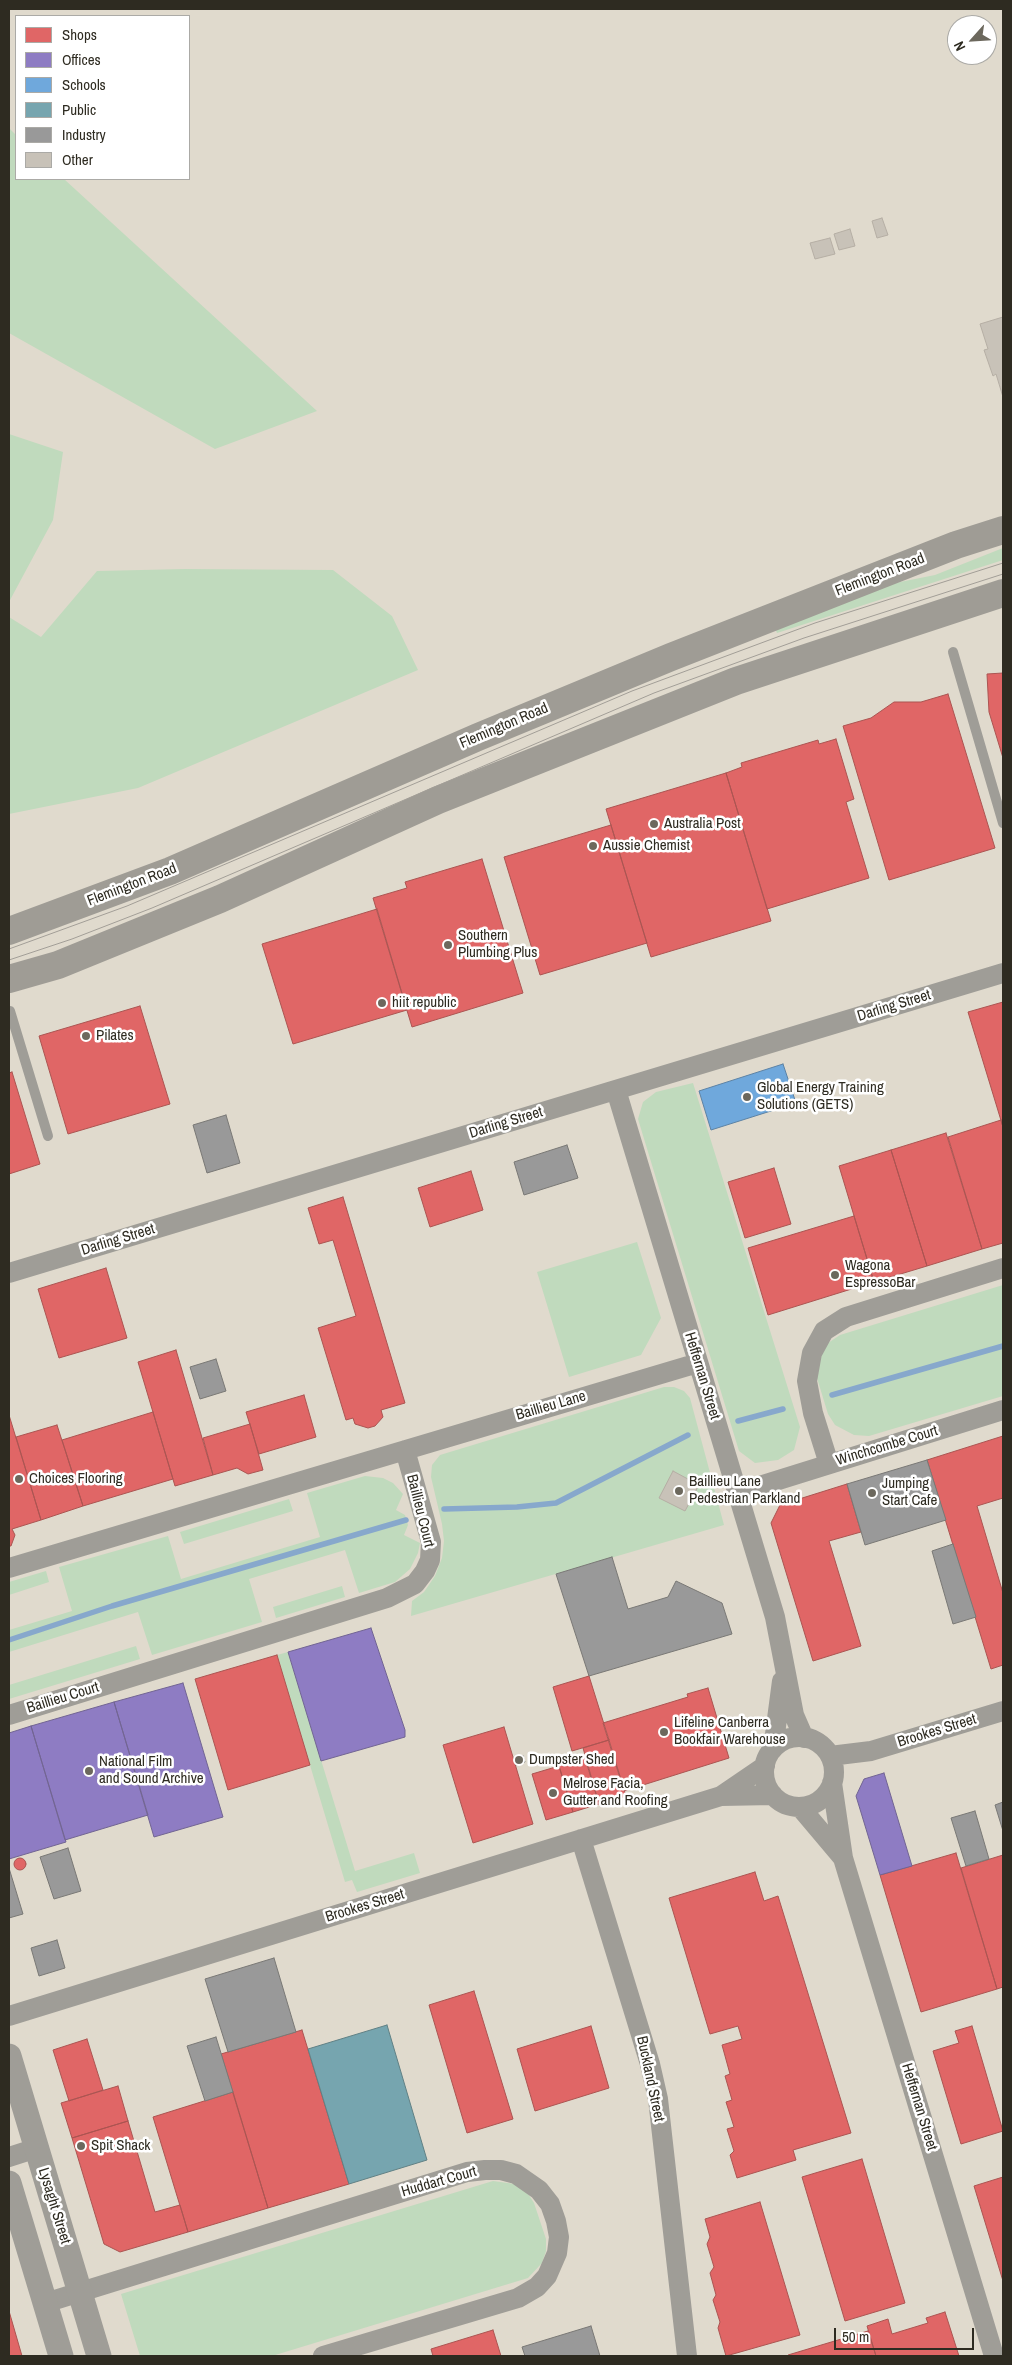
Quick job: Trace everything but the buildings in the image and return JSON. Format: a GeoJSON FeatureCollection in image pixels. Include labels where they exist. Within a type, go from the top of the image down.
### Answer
{"type":"FeatureCollection","features":[{"type":"Feature","properties":{"kind":"main road","name":"Flemington Road"},"geometry":{"type":"LineString","coordinates":[[11,931],[170,871],[444,751],[671,657],[948,549],[1003,530]]}},
{"type":"Feature","properties":{"kind":"main road"},"geometry":{"type":"LineString","coordinates":[[9,979],[58,965],[220,899],[438,800],[736,681],[1003,593]]}},
{"type":"Feature","properties":{"kind":"street","name":"Darling Street"},"geometry":{"type":"LineString","coordinates":[[9,1273],[1003,973]]}},
{"type":"Feature","properties":{"kind":"street","name":"Heffernan Street"},"geometry":{"type":"LineString","coordinates":[[616,1090],[775,1617],[794,1715],[804,1738]]}},
{"type":"Feature","properties":{"kind":"street","name":"Winchcombe Court"},"geometry":{"type":"LineString","coordinates":[[1003,1268],[846,1317],[824,1331],[812,1353],[807,1381],[813,1413],[829,1464],[1003,1410]]}},
{"type":"Feature","properties":{"kind":"street","name":"Baillieu Lane"},"geometry":{"type":"LineString","coordinates":[[404,1450],[698,1363]]}},
{"type":"Feature","properties":{"kind":"street"},"geometry":{"type":"LineString","coordinates":[[9,1568],[404,1450]]}},
{"type":"Feature","properties":{"kind":"street","name":"Baillieu Court"},"geometry":{"type":"LineString","coordinates":[[9,1715],[387,1598],[415,1584],[425,1571],[430,1560],[431,1542],[404,1450]]}},
{"type":"Feature","properties":{"kind":"street"},"geometry":{"type":"LineString","coordinates":[[737,1493],[829,1464]]}},
{"type":"Feature","properties":{"kind":"street","name":"Heffernan Street"},"geometry":{"type":"LineString","coordinates":[[769,1757],[784,1664]]}},
{"type":"Feature","properties":{"kind":"street","name":"Brookes Street"},"geometry":{"type":"LineString","coordinates":[[832,1771],[871,1751],[1003,1711]]}},
{"type":"Feature","properties":{"kind":"street"},"geometry":{"type":"LineString","coordinates":[[792,1738],[804,1738],[814,1741],[832,1771],[820,1800],[810,1805],[790,1806],[773,1795],[767,1786],[769,1757],[782,1742],[792,1738]]}},
{"type":"Feature","properties":{"kind":"street","name":"Brookes Street"},"geometry":{"type":"LineString","coordinates":[[721,1796],[769,1757]]}},
{"type":"Feature","properties":{"kind":"street","name":"Heffernan Street"},"geometry":{"type":"LineString","coordinates":[[832,1771],[843,1858],[994,2356]]}},
{"type":"Feature","properties":{"kind":"street","name":"Brookes Street"},"geometry":{"type":"LineString","coordinates":[[9,2016],[721,1796],[773,1795]]}},
{"type":"Feature","properties":{"kind":"street","name":"Heffernan Street"},"geometry":{"type":"LineString","coordinates":[[800,1807],[843,1858]]}},
{"type":"Feature","properties":{"kind":"street","name":"Buckland Street"},"geometry":{"type":"LineString","coordinates":[[581,1840],[648,2060],[658,2099],[687,2356]]}},
{"type":"Feature","properties":{"kind":"street","name":"Lysaght Street"},"geometry":{"type":"LineString","coordinates":[[9,2056],[100,2356]]}},
{"type":"Feature","properties":{"kind":"street"},"geometry":{"type":"LineString","coordinates":[[9,2157],[37,2148]]}},
{"type":"Feature","properties":{"kind":"street","name":"Huddart Court"},"geometry":{"type":"LineString","coordinates":[[45,2303],[467,2172],[501,2170],[516,2174],[539,2190],[550,2204],[556,2220],[559,2237],[557,2253],[547,2276],[537,2287],[518,2298],[323,2356]]}},
{"type":"Feature","properties":{"kind":"street"},"geometry":{"type":"LineString","coordinates":[[9,2183],[62,2356]]}},
{"type":"Feature","properties":{"kind":"lane"},"geometry":{"type":"LineString","coordinates":[[953,652],[1003,823]]}},
{"type":"Feature","properties":{"kind":"lane"},"geometry":{"type":"LineString","coordinates":[[10,1011],[48,1136]]}},
{"type":"Feature","properties":{"kind":"green space"},"geometry":{"type":"Polygon","coordinates":[[[9,128],[15,134],[15,180],[65,180],[317,411],[215,449],[9,333],[9,128]]]}},
{"type":"Feature","properties":{"kind":"green space"},"geometry":{"type":"Polygon","coordinates":[[[9,434],[63,452],[53,520],[9,602],[9,434]]]}},
{"type":"Feature","properties":{"kind":"green space"},"geometry":{"type":"Polygon","coordinates":[[[1003,548],[1003,560],[777,633],[775,628],[895,583],[935,575],[1003,548]]]}},
{"type":"Feature","properties":{"kind":"green space"},"geometry":{"type":"Polygon","coordinates":[[[185,569],[333,570],[392,616],[418,670],[138,788],[9,814],[9,617],[41,637],[97,571],[185,569]]]}},
{"type":"Feature","properties":{"kind":"green space"},"geometry":{"type":"Polygon","coordinates":[[[693,1083],[800,1427],[794,1450],[778,1460],[755,1463],[739,1451],[638,1119],[643,1102],[656,1092],[693,1083]]]}},
{"type":"Feature","properties":{"kind":"green space"},"geometry":{"type":"Polygon","coordinates":[[[637,1242],[661,1318],[641,1355],[569,1377],[537,1272],[637,1242]]]}},
{"type":"Feature","properties":{"kind":"green space"},"geometry":{"type":"Polygon","coordinates":[[[1003,1285],[1003,1396],[869,1436],[854,1435],[835,1425],[828,1414],[817,1378],[820,1354],[828,1343],[840,1335],[1003,1285]]]}},
{"type":"Feature","properties":{"kind":"green space"},"geometry":{"type":"Polygon","coordinates":[[[664,1387],[674,1387],[684,1391],[690,1398],[724,1525],[411,1616],[412,1601],[424,1592],[435,1576],[442,1558],[444,1541],[442,1524],[431,1477],[432,1465],[440,1455],[664,1387]]]}},
{"type":"Feature","properties":{"kind":"green space"},"geometry":{"type":"Polygon","coordinates":[[[365,1476],[383,1478],[393,1483],[403,1494],[396,1510],[405,1515],[408,1525],[404,1535],[420,1543],[418,1553],[410,1569],[395,1582],[359,1593],[345,1550],[249,1579],[262,1622],[152,1655],[138,1612],[9,1652],[9,1630],[72,1611],[59,1567],[168,1536],[181,1579],[320,1537],[307,1493],[365,1476]]]}},
{"type":"Feature","properties":{"kind":"green space"},"geometry":{"type":"Polygon","coordinates":[[[289,1499],[293,1511],[184,1544],[180,1532],[289,1499]]]}},
{"type":"Feature","properties":{"kind":"green space"},"geometry":{"type":"Polygon","coordinates":[[[46,1571],[49,1582],[9,1595],[9,1582],[46,1571]]]}},
{"type":"Feature","properties":{"kind":"green space"},"geometry":{"type":"Polygon","coordinates":[[[342,1586],[345,1597],[276,1618],[273,1607],[342,1586]]]}},
{"type":"Feature","properties":{"kind":"green space"},"geometry":{"type":"Polygon","coordinates":[[[136,1646],[140,1659],[9,1699],[9,1685],[136,1646]]]}},
{"type":"Feature","properties":{"kind":"green space"},"geometry":{"type":"Polygon","coordinates":[[[288,1652],[355,1871],[414,1853],[420,1873],[357,1892],[352,1880],[345,1882],[277,1655],[288,1652]]]}},
{"type":"Feature","properties":{"kind":"green space"},"geometry":{"type":"Polygon","coordinates":[[[493,2181],[515,2184],[527,2192],[534,2203],[546,2239],[546,2251],[542,2263],[528,2278],[272,2356],[140,2356],[121,2294],[493,2181]]]}},
{"type":"Feature","properties":{"kind":"waterway"},"geometry":{"type":"LineString","coordinates":[[832,1395],[1003,1346]]}},
{"type":"Feature","properties":{"kind":"waterway"},"geometry":{"type":"LineString","coordinates":[[738,1421],[783,1409]]}},
{"type":"Feature","properties":{"kind":"waterway"},"geometry":{"type":"LineString","coordinates":[[444,1509],[517,1507],[556,1503],[688,1435]]}},
{"type":"Feature","properties":{"kind":"waterway"},"geometry":{"type":"LineString","coordinates":[[9,1640],[112,1606],[406,1520]]}},
{"type":"Feature","properties":{"kind":"tram line"},"geometry":{"type":"LineString","coordinates":[[9,949],[127,906],[632,691],[815,623],[1003,563]]}},
{"type":"Feature","properties":{"kind":"tram line"},"geometry":{"type":"LineString","coordinates":[[9,960],[72,939],[152,908],[654,693],[804,638],[1003,574]]}},
{"type":"Feature","properties":{"kind":"place","name":"Australia Post"},"geometry":{"type":"Point","coordinates":[654,824]}},
{"type":"Feature","properties":{"kind":"place","name":"Aussie Chemist"},"geometry":{"type":"Point","coordinates":[593,846]}},
{"type":"Feature","properties":{"kind":"place","name":"Southern Plumbing Plus"},"geometry":{"type":"Point","coordinates":[448,945]}},
{"type":"Feature","properties":{"kind":"place","name":"hiit republic"},"geometry":{"type":"Point","coordinates":[382,1003]}},
{"type":"Feature","properties":{"kind":"place","name":"Pilates"},"geometry":{"type":"Point","coordinates":[86,1036]}},
{"type":"Feature","properties":{"kind":"place","name":"Global Energy Training Solutions (GETS)"},"geometry":{"type":"Point","coordinates":[747,1097]}},
{"type":"Feature","properties":{"kind":"place","name":"Wagona EspressoBar"},"geometry":{"type":"Point","coordinates":[835,1275]}},
{"type":"Feature","properties":{"kind":"place","name":"Choices Flooring"},"geometry":{"type":"Point","coordinates":[19,1479]}},
{"type":"Feature","properties":{"kind":"place","name":"Baillieu Lane Pedestrian Parkland"},"geometry":{"type":"Point","coordinates":[679,1491]}},
{"type":"Feature","properties":{"kind":"place","name":"Jumping Start Cafe"},"geometry":{"type":"Point","coordinates":[872,1493]}},
{"type":"Feature","properties":{"kind":"place","name":"Lifeline Canberra Bookfair Warehouse"},"geometry":{"type":"Point","coordinates":[664,1732]}},
{"type":"Feature","properties":{"kind":"place","name":"Dumpster Shed"},"geometry":{"type":"Point","coordinates":[519,1760]}},
{"type":"Feature","properties":{"kind":"place","name":"National Film and Sound Archive"},"geometry":{"type":"Point","coordinates":[89,1771]}},
{"type":"Feature","properties":{"kind":"place","name":"Melrose Facia, Gutter and Roofing"},"geometry":{"type":"Point","coordinates":[553,1793]}},
{"type":"Feature","properties":{"kind":"place","name":"Spit Shack"},"geometry":{"type":"Point","coordinates":[81,2146]}}]}
